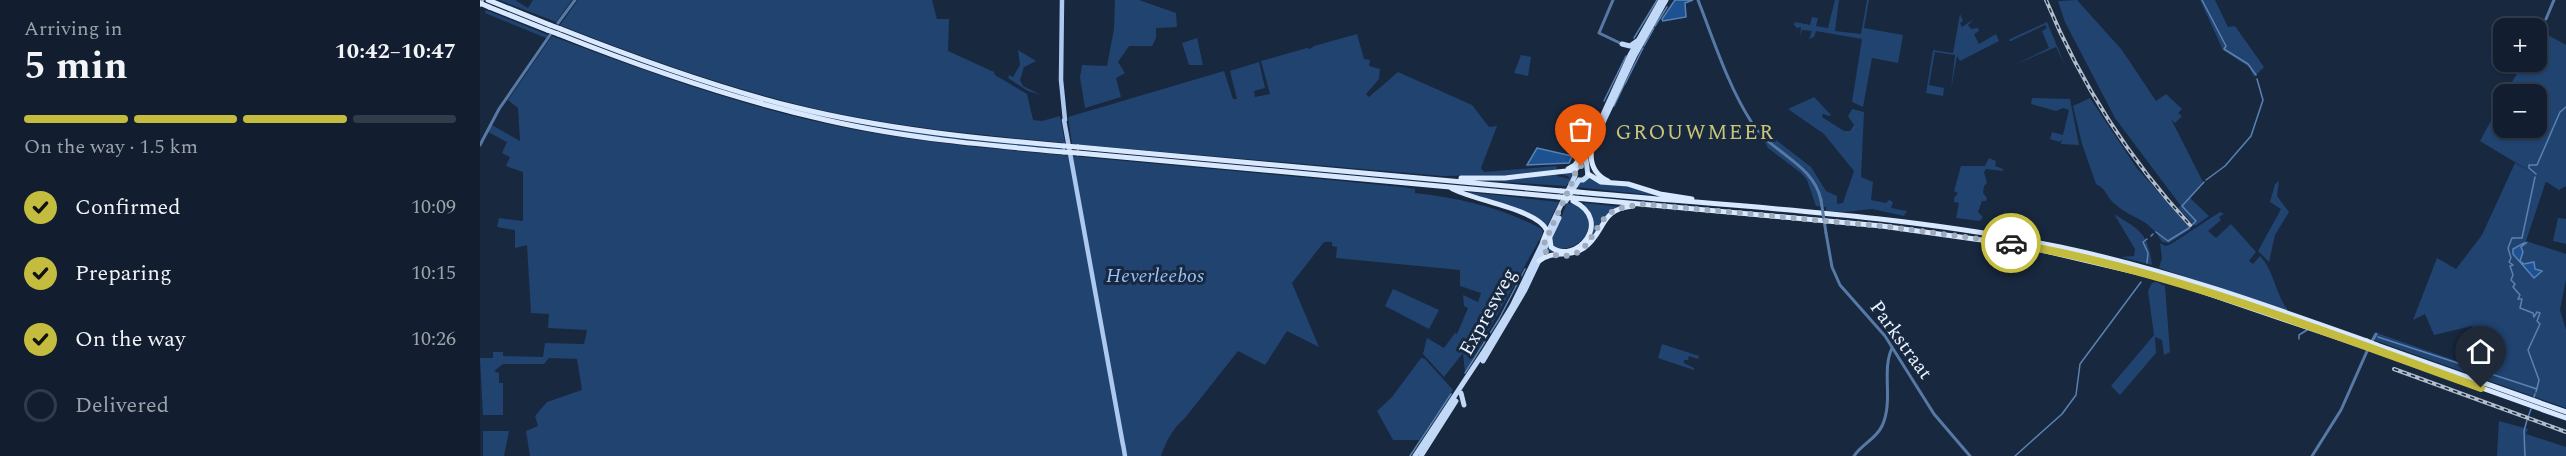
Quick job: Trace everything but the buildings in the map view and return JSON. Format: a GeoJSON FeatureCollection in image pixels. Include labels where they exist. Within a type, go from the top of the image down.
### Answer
{"type":"FeatureCollection","features":[{"type":"Feature","properties":{"kind":"highway"},"geometry":{"type":"LineString","coordinates":[[1578,172],[1633,55],[1632,47],[1661,0]]}},
{"type":"Feature","properties":{"kind":"highway"},"geometry":{"type":"LineString","coordinates":[[1562,171],[1575,165],[1585,150],[1633,55],[1666,0]]}},
{"type":"Feature","properties":{"kind":"highway"},"geometry":{"type":"LineString","coordinates":[[480,3],[490,3],[549,30],[559,27],[687,83],[828,121],[918,136],[1249,166],[1436,180],[1640,204],[1934,232],[2024,246],[2165,279],[2376,347],[2566,412]]}},
{"type":"Feature","properties":{"kind":"highway"},"geometry":{"type":"LineString","coordinates":[[1622,44],[1632,47]]}},
{"type":"Feature","properties":{"kind":"highway"},"geometry":{"type":"LineString","coordinates":[[1622,44],[1633,55]]}},
{"type":"Feature","properties":{"kind":"highway"},"geometry":{"type":"LineString","coordinates":[[1592,146],[1591,160],[1596,172],[1602,178],[1616,183]]}},
{"type":"Feature","properties":{"kind":"highway"},"geometry":{"type":"LineString","coordinates":[[1578,172],[1585,150]]}},
{"type":"Feature","properties":{"kind":"highway"},"geometry":{"type":"LineString","coordinates":[[1263,167],[1449,187],[1560,194],[1566,197],[1708,204],[1935,226],[2060,247],[2202,285],[2366,344]]}},
{"type":"Feature","properties":{"kind":"highway"},"geometry":{"type":"LineString","coordinates":[[1436,180],[1442,177],[1500,178],[1562,171],[1578,172],[1588,174],[1595,180],[1700,200],[1708,204]]}},
{"type":"Feature","properties":{"kind":"highway"},"geometry":{"type":"LineString","coordinates":[[1578,172],[1585,179],[1588,174]]}},
{"type":"Feature","properties":{"kind":"highway","name":"Expresweg"},"geometry":{"type":"LineString","coordinates":[[1415,456],[1512,306],[1578,172]]}},
{"type":"Feature","properties":{"kind":"highway","name":"Expresweg"},"geometry":{"type":"LineString","coordinates":[[1421,456],[1457,393],[1499,337],[1550,239],[1575,184],[1578,172]]}},
{"type":"Feature","properties":{"kind":"highway"},"geometry":{"type":"LineString","coordinates":[[1449,187],[1542,222],[1547,231],[1543,241]]}},
{"type":"Feature","properties":{"kind":"highway"},"geometry":{"type":"LineString","coordinates":[[1550,239],[1551,248],[1559,251],[1574,249],[1588,238],[1592,226],[1590,217],[1575,197]]}},
{"type":"Feature","properties":{"kind":"highway"},"geometry":{"type":"LineString","coordinates":[[1539,261],[1551,255],[1581,250],[1592,240],[1609,214],[1621,208],[1640,204]]}},
{"type":"Feature","properties":{"kind":"highway"},"geometry":{"type":"LineString","coordinates":[[1548,232],[1543,246],[1544,251],[1551,255]]}},
{"type":"Feature","properties":{"kind":"highway"},"geometry":{"type":"LineString","coordinates":[[2376,347],[2566,418]]}},
{"type":"Feature","properties":{"kind":"main road"},"geometry":{"type":"LineString","coordinates":[[1062,0],[1064,61],[1061,86],[1064,120],[1125,456]]}},
{"type":"Feature","properties":{"kind":"street"},"geometry":{"type":"LineString","coordinates":[[559,27],[574,0]]}},
{"type":"Feature","properties":{"kind":"street"},"geometry":{"type":"LineString","coordinates":[[1613,0],[1599,33],[1622,44]]}},
{"type":"Feature","properties":{"kind":"street","name":"Parkstraat"},"geometry":{"type":"LineString","coordinates":[[1698,0],[1752,124],[1772,146],[1808,173],[1817,187],[1832,267],[1840,285],[1875,325],[1934,414],[1970,456]]}},
{"type":"Feature","properties":{"kind":"street"},"geometry":{"type":"LineString","coordinates":[[2546,18],[2554,0]]}},
{"type":"Feature","properties":{"kind":"street"},"geometry":{"type":"LineString","coordinates":[[480,145],[549,30]]}},
{"type":"Feature","properties":{"kind":"street"},"geometry":{"type":"LineString","coordinates":[[2312,456],[2341,410],[2376,334]]}},
{"type":"Feature","properties":{"kind":"street"},"geometry":{"type":"LineString","coordinates":[[1854,456],[1876,436],[1883,423],[1888,397],[1887,365],[1892,348]]}},
{"type":"Feature","properties":{"kind":"green space"},"geometry":{"type":"Polygon","coordinates":[[[499,0],[515,0],[528,8],[533,0],[572,0],[556,22],[499,0]]]}},
{"type":"Feature","properties":{"kind":"green space"},"geometry":{"type":"Polygon","coordinates":[[[578,0],[932,0],[937,19],[949,19],[948,51],[994,72],[995,75],[1027,94],[1033,120],[1042,121],[1060,116],[1065,143],[969,133],[843,115],[748,91],[653,60],[560,25],[578,0]]]}},
{"type":"Feature","properties":{"kind":"green space"},"geometry":{"type":"Polygon","coordinates":[[[1115,0],[1139,0],[1176,13],[1177,27],[1156,28],[1156,38],[1152,46],[1129,46],[1118,62],[1125,73],[1116,78],[1121,97],[1085,108],[1080,77],[1082,65],[1107,66],[1114,29],[1115,0]]]}},
{"type":"Feature","properties":{"kind":"green space"},"geometry":{"type":"Polygon","coordinates":[[[1835,0],[1839,0],[1835,31],[1861,34],[1867,0],[1869,0],[1864,28],[1903,35],[1898,63],[1872,58],[1863,107],[1852,102],[1862,39],[1816,31],[1814,37],[1809,39],[1812,31],[1802,30],[1800,37],[1801,27],[1797,28],[1794,25],[1795,22],[1810,25],[1812,17],[1818,18],[1816,26],[1828,28],[1835,0]]]}},
{"type":"Feature","properties":{"kind":"green space"},"geometry":{"type":"Polygon","coordinates":[[[2077,0],[2122,50],[2156,101],[2166,94],[2182,109],[2178,113],[2182,116],[2175,123],[2171,119],[2203,182],[2190,198],[2209,216],[2195,226],[2178,208],[2181,206],[2115,118],[2065,22],[2058,1],[2077,0]]]}},
{"type":"Feature","properties":{"kind":"green space"},"geometry":{"type":"Polygon","coordinates":[[[2200,0],[2215,0],[2228,27],[2235,26],[2264,67],[2254,77],[2249,67],[2223,50],[2200,0]]]}},
{"type":"Feature","properties":{"kind":"green space"},"geometry":{"type":"Polygon","coordinates":[[[486,10],[548,35],[546,38],[485,13],[486,10]]]}},
{"type":"Feature","properties":{"kind":"green space"},"geometry":{"type":"Polygon","coordinates":[[[1960,14],[1963,21],[1960,23],[1962,27],[1974,19],[1968,25],[1971,29],[1978,28],[1979,31],[1974,34],[1979,44],[1996,34],[1999,41],[1960,61],[1957,56],[1951,90],[1955,55],[1935,52],[1929,85],[1944,88],[1943,96],[1926,93],[1933,50],[1953,53],[1960,14]]]}},
{"type":"Feature","properties":{"kind":"green space"},"geometry":{"type":"Polygon","coordinates":[[[2047,22],[2065,65],[2056,47],[2014,65],[2049,48],[2042,31],[2047,28],[2045,25],[2009,41],[2010,39],[2047,22]]]}},
{"type":"Feature","properties":{"kind":"green space"},"geometry":{"type":"Polygon","coordinates":[[[1357,34],[1364,59],[1370,60],[1369,66],[1380,69],[1379,79],[1366,94],[1369,97],[1398,72],[1472,105],[1489,127],[1497,126],[1481,168],[1484,172],[1557,166],[1556,170],[1508,175],[1442,176],[1072,144],[1068,117],[1224,71],[1233,99],[1237,99],[1230,71],[1259,62],[1265,88],[1254,91],[1255,97],[1270,94],[1261,61],[1357,34]]]}},
{"type":"Feature","properties":{"kind":"green space"},"geometry":{"type":"Polygon","coordinates":[[[2547,34],[2566,45],[2566,186],[2559,190],[2546,182],[2526,241],[2566,254],[2566,279],[2560,310],[2566,330],[2566,408],[2374,340],[2377,333],[2485,371],[2472,326],[2434,335],[2425,314],[2413,320],[2437,258],[2456,269],[2482,235],[2515,163],[2533,173],[2480,141],[2493,117],[2493,138],[2547,138],[2547,84],[2511,84],[2518,72],[2547,72],[2547,34]]]}},
{"type":"Feature","properties":{"kind":"green space","name":"Heverleebos"},"geometry":{"type":"Polygon","coordinates":[[[552,36],[737,101],[851,129],[977,147],[1402,187],[1415,189],[1415,193],[1494,209],[1543,230],[1465,373],[1463,353],[1444,377],[1423,354],[1427,338],[1444,348],[1455,333],[1457,334],[1468,308],[1464,306],[1463,295],[1478,302],[1481,293],[1460,286],[1460,270],[1336,258],[1337,247],[1332,246],[1332,242],[1324,242],[1292,283],[1319,347],[1287,331],[1265,365],[1238,351],[1173,430],[1161,456],[530,456],[526,431],[538,426],[535,416],[547,402],[582,390],[577,359],[549,358],[544,364],[503,364],[494,371],[499,373],[499,383],[503,383],[503,415],[483,415],[480,358],[493,358],[493,352],[503,352],[503,356],[543,357],[545,343],[584,344],[587,330],[548,328],[549,314],[531,313],[527,245],[515,248],[515,230],[497,227],[499,218],[523,221],[523,172],[506,166],[510,157],[502,153],[507,142],[488,132],[492,125],[520,141],[518,108],[508,100],[552,36]]]}},
{"type":"Feature","properties":{"kind":"green space"},"geometry":{"type":"Polygon","coordinates":[[[1197,38],[1203,65],[1189,65],[1182,43],[1197,38]]]}},
{"type":"Feature","properties":{"kind":"green space"},"geometry":{"type":"Polygon","coordinates":[[[1018,50],[1036,61],[1024,67],[1020,80],[1023,86],[1041,95],[1028,91],[1008,78],[1009,75],[1013,77],[1020,65],[1018,50]]]}},
{"type":"Feature","properties":{"kind":"green space"},"geometry":{"type":"Polygon","coordinates":[[[1521,55],[1531,57],[1528,76],[1514,73],[1521,55]]]}},
{"type":"Feature","properties":{"kind":"green space"},"geometry":{"type":"Polygon","coordinates":[[[635,60],[726,91],[795,110],[889,126],[1065,148],[1065,150],[919,135],[793,111],[688,80],[635,60]]]}},
{"type":"Feature","properties":{"kind":"green space"},"geometry":{"type":"Polygon","coordinates":[[[1814,97],[1831,115],[1834,114],[1829,116],[1823,114],[1822,117],[1844,131],[1850,131],[1854,125],[1848,116],[1852,109],[1864,112],[1861,177],[1873,182],[1871,200],[1886,203],[1889,200],[1893,202],[1891,208],[1907,211],[1904,216],[1872,209],[1845,212],[1826,211],[1826,207],[1816,206],[1807,180],[1768,148],[1762,136],[1767,133],[1811,167],[1826,191],[1837,196],[1837,204],[1843,203],[1854,171],[1824,134],[1788,109],[1814,97]]]}},
{"type":"Feature","properties":{"kind":"green space"},"geometry":{"type":"Polygon","coordinates":[[[2032,98],[2070,99],[2079,145],[2061,144],[2062,139],[2060,142],[2050,139],[2052,132],[2063,135],[2069,110],[2063,108],[2056,111],[2031,104],[2032,98]]]}},
{"type":"Feature","properties":{"kind":"green space"},"geometry":{"type":"Polygon","coordinates":[[[2090,98],[2136,167],[2191,229],[2169,243],[2162,242],[2151,227],[2122,209],[2096,184],[2082,144],[2073,106],[2090,98]]]}},
{"type":"Feature","properties":{"kind":"green space"},"geometry":{"type":"Polygon","coordinates":[[[1989,158],[1996,161],[1995,166],[2003,171],[1986,169],[1984,172],[1987,183],[1983,193],[1987,198],[1986,201],[1982,201],[1978,212],[1983,217],[1980,221],[1956,218],[1959,203],[1954,202],[1958,193],[1954,191],[1961,166],[1985,166],[1989,158]]]}},
{"type":"Feature","properties":{"kind":"green space"},"geometry":{"type":"Polygon","coordinates":[[[1572,171],[1573,177],[1566,186],[1473,180],[1556,173],[1557,176],[1570,179],[1568,176],[1558,174],[1572,171]]]}},
{"type":"Feature","properties":{"kind":"green space"},"geometry":{"type":"Polygon","coordinates":[[[1589,177],[1600,183],[1629,186],[1679,198],[1576,187],[1577,183],[1589,177]]]}},
{"type":"Feature","properties":{"kind":"green space"},"geometry":{"type":"Polygon","coordinates":[[[2279,181],[2277,196],[2289,212],[2275,235],[2269,262],[2258,251],[2281,209],[2270,202],[2275,184],[2279,181]]]}},
{"type":"Feature","properties":{"kind":"green space"},"geometry":{"type":"Polygon","coordinates":[[[1468,192],[1559,202],[1547,226],[1544,222],[1468,192]]]}},
{"type":"Feature","properties":{"kind":"green space"},"geometry":{"type":"Polygon","coordinates":[[[1567,203],[1579,207],[1586,213],[1589,221],[1588,230],[1576,245],[1553,248],[1552,240],[1567,203]]]}},
{"type":"Feature","properties":{"kind":"green space"},"geometry":{"type":"Polygon","coordinates":[[[1585,203],[1621,207],[1605,218],[1583,246],[1564,252],[1552,252],[1545,250],[1549,243],[1553,251],[1573,249],[1588,239],[1593,224],[1591,215],[1584,206],[1585,203]]]}},
{"type":"Feature","properties":{"kind":"green space"},"geometry":{"type":"Polygon","coordinates":[[[2220,212],[2224,214],[2219,217],[2221,220],[2208,231],[2216,238],[2231,224],[2256,252],[2249,261],[2253,264],[2260,256],[2265,262],[2288,310],[2159,268],[2162,258],[2160,243],[2166,246],[2171,244],[2220,212]]]}},
{"type":"Feature","properties":{"kind":"green space"},"geometry":{"type":"Polygon","coordinates":[[[2114,214],[2130,224],[2145,239],[2152,265],[2121,257],[2134,256],[2135,249],[2114,214]]]}},
{"type":"Feature","properties":{"kind":"green space"},"geometry":{"type":"Polygon","coordinates":[[[2558,218],[2566,219],[2566,244],[2553,241],[2558,218]]]}},
{"type":"Feature","properties":{"kind":"green space"},"geometry":{"type":"Polygon","coordinates":[[[2156,282],[2165,286],[2170,352],[2164,355],[2162,340],[2155,337],[2156,353],[2120,395],[2111,386],[2154,335],[2148,291],[2152,283],[2156,282]]]}},
{"type":"Feature","properties":{"kind":"green space"},"geometry":{"type":"Polygon","coordinates":[[[1393,289],[1439,310],[1429,329],[1385,306],[1393,289]]]}},
{"type":"Feature","properties":{"kind":"green space"},"geometry":{"type":"Polygon","coordinates":[[[1662,344],[1699,356],[1698,359],[1689,356],[1688,360],[1684,360],[1684,363],[1694,370],[1658,358],[1662,344]]]}},
{"type":"Feature","properties":{"kind":"green space"},"geometry":{"type":"Polygon","coordinates":[[[1421,358],[1425,359],[1453,390],[1419,440],[1393,440],[1377,411],[1392,397],[1421,358]]]}},
{"type":"Feature","properties":{"kind":"green space"},"geometry":{"type":"Polygon","coordinates":[[[2499,421],[2528,429],[2526,434],[2566,447],[2566,456],[2497,456],[2499,421]]]}},
{"type":"Feature","properties":{"kind":"green space"},"geometry":{"type":"Polygon","coordinates":[[[483,431],[509,431],[504,456],[483,456],[483,431]]]}},
{"type":"Feature","properties":{"kind":"shaded area"},"geometry":{"type":"Polygon","coordinates":[[[1675,0],[1693,0],[1685,3],[1686,17],[1663,21],[1662,19],[1675,0]]]}},
{"type":"Feature","properties":{"kind":"shaded area"},"geometry":{"type":"Polygon","coordinates":[[[1537,148],[1572,156],[1569,163],[1527,165],[1537,148]]]}},
{"type":"Feature","properties":{"kind":"shaded area"},"geometry":{"type":"Polygon","coordinates":[[[2526,243],[2521,247],[2523,252],[2520,261],[2524,264],[2534,262],[2535,269],[2542,271],[2534,278],[2513,254],[2513,249],[2526,243]]]}},
{"type":"Feature","properties":{"kind":"waterway"},"geometry":{"type":"LineString","coordinates":[[1634,38],[1657,0]]}},
{"type":"Feature","properties":{"kind":"waterway"},"geometry":{"type":"LineString","coordinates":[[2202,0],[2226,46],[2224,49],[2248,64],[2256,75]]}},
{"type":"Feature","properties":{"kind":"waterway"},"geometry":{"type":"LineString","coordinates":[[1655,26],[1667,7]]}},
{"type":"Feature","properties":{"kind":"waterway"},"geometry":{"type":"LineString","coordinates":[[1644,46],[1654,28]]}},
{"type":"Feature","properties":{"kind":"waterway"},"geometry":{"type":"LineString","coordinates":[[1625,84],[1643,48]]}},
{"type":"Feature","properties":{"kind":"waterway"},"geometry":{"type":"LineString","coordinates":[[1604,101],[1626,56]]}},
{"type":"Feature","properties":{"kind":"waterway"},"geometry":{"type":"LineString","coordinates":[[2206,180],[2225,166],[2251,136],[2263,100],[2257,79]]}},
{"type":"Feature","properties":{"kind":"waterway"},"geometry":{"type":"LineString","coordinates":[[1614,106],[1624,85]]}},
{"type":"Feature","properties":{"kind":"waterway"},"geometry":{"type":"LineString","coordinates":[[2536,174],[2529,168],[2529,165],[2537,165],[2560,112],[2566,107]]}},
{"type":"Feature","properties":{"kind":"waterway"},"geometry":{"type":"LineString","coordinates":[[2535,177],[2522,238],[2512,238],[2508,248],[2511,258],[2509,262],[2513,265],[2510,266],[2513,275],[2511,280],[2515,284],[2513,287],[2520,295],[2518,299],[2522,299],[2520,308],[2533,313],[2534,317],[2537,312],[2540,313],[2537,321],[2540,324],[2528,350],[2539,380],[2536,392]]}},
{"type":"Feature","properties":{"kind":"waterway"},"geometry":{"type":"LineString","coordinates":[[2156,232],[2168,241],[2196,221],[2182,206],[2204,182]]}},
{"type":"Feature","properties":{"kind":"waterway"},"geometry":{"type":"LineString","coordinates":[[2147,239],[2143,242],[2148,253],[2147,263]]}},
{"type":"Feature","properties":{"kind":"waterway"},"geometry":{"type":"LineString","coordinates":[[1465,373],[1499,319],[1525,269]]}},
{"type":"Feature","properties":{"kind":"waterway"},"geometry":{"type":"LineString","coordinates":[[2015,456],[2062,414],[2076,395],[2080,364],[2141,282]]}},
{"type":"Feature","properties":{"kind":"waterway"},"geometry":{"type":"LineString","coordinates":[[2299,339],[2299,335],[2307,330]]}},
{"type":"Feature","properties":{"kind":"waterway"},"geometry":{"type":"LineString","coordinates":[[2378,337],[2537,389]]}},
{"type":"Feature","properties":{"kind":"waterway"},"geometry":{"type":"LineString","coordinates":[[1410,456],[1451,394]]}},
{"type":"Feature","properties":{"kind":"waterway"},"geometry":{"type":"LineString","coordinates":[[2528,417],[2531,409]]}},
{"type":"Feature","properties":{"kind":"waterway"},"geometry":{"type":"LineString","coordinates":[[2525,456],[2524,431],[2527,420]]}},
{"type":"Feature","properties":{"kind":"railway"},"geometry":{"type":"LineString","coordinates":[[480,5],[482,0]]}},
{"type":"Feature","properties":{"kind":"railway"},"geometry":{"type":"LineString","coordinates":[[2046,0],[2075,61],[2108,119],[2146,173],[2190,225]]}},
{"type":"Feature","properties":{"kind":"railway"},"geometry":{"type":"LineString","coordinates":[[2394,369],[2566,432]]}},
{"type":"Feature","properties":{"kind":"way so far"},"geometry":{"type":"LineString","coordinates":[[1581,166],[1575,170],[1575,176],[1543,246],[1543,249],[1551,255],[1568,254],[1581,250],[1592,240],[1609,214],[1617,209],[1640,204],[1882,226],[2011,243]]}},
{"type":"Feature","properties":{"kind":"district","name":"GROUWMEER"},"geometry":{"type":"Point","coordinates":[1695,133]}},
{"type":"Feature","properties":{"kind":"route"},"geometry":{"type":"LineString","coordinates":[[2011,243],[2165,279],[2481,388]]}}]}
